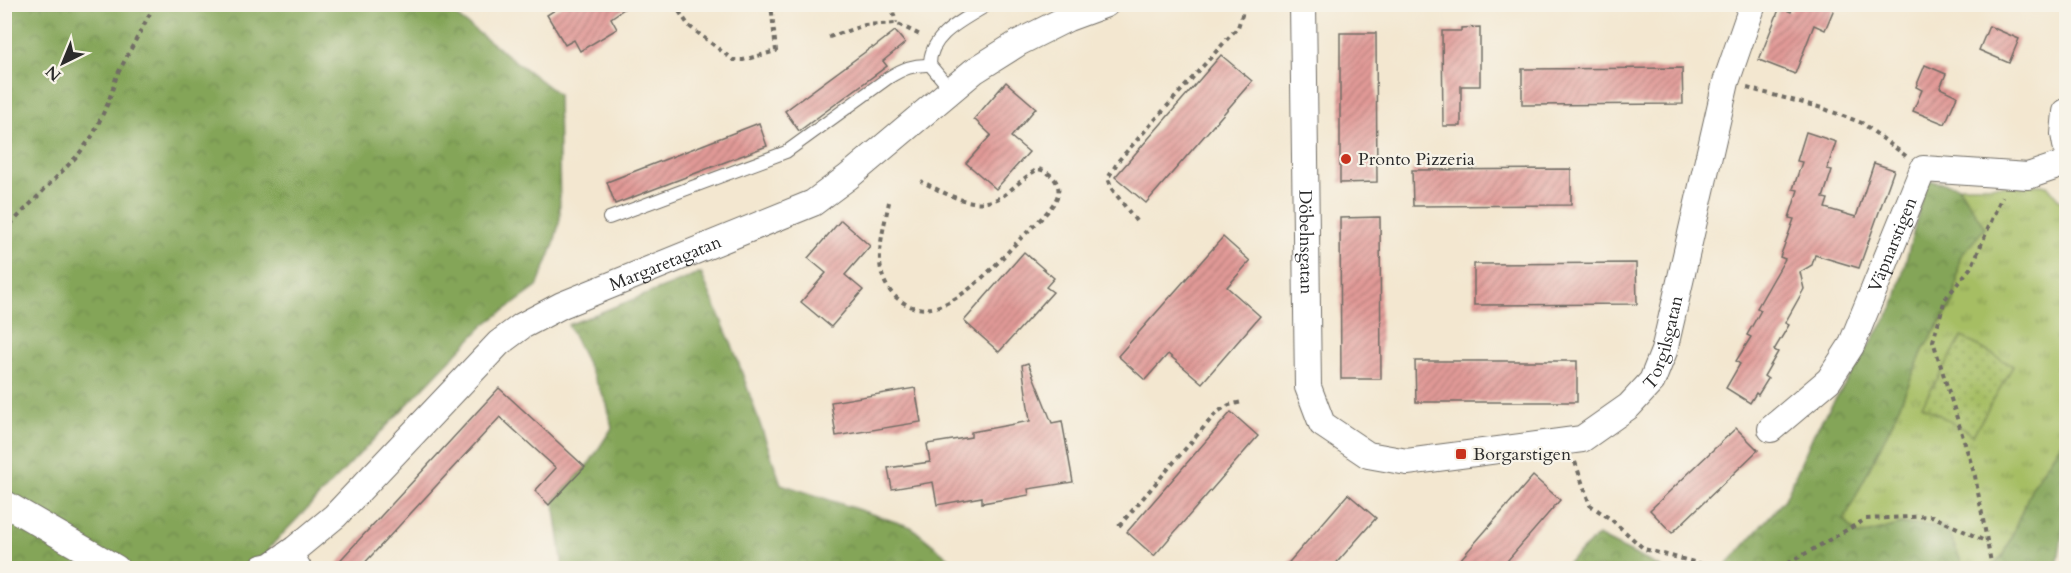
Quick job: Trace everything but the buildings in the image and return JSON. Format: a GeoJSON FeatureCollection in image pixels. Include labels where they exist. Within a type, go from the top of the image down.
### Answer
{"type":"FeatureCollection","features":[{"type":"Feature","properties":{"kind":"street","name":"Margaretagatan"},"geometry":{"type":"LineString","coordinates":[[262,568],[301,559],[335,516],[499,343],[522,326],[562,305],[813,203],[848,177],[974,71],[1020,42],[1068,18],[1106,4]]}},
{"type":"Feature","properties":{"kind":"street","name":"Döbelnsgatan"},"geometry":{"type":"LineString","coordinates":[[1303,4],[1308,387],[1322,424],[1368,455]]}},
{"type":"Feature","properties":{"kind":"street","name":"Torgilsgatan"},"geometry":{"type":"LineString","coordinates":[[1368,455],[1407,462],[1582,439],[1629,406],[1652,381],[1664,351],[1726,82],[1754,4]]}},
{"type":"Feature","properties":{"kind":"street"},"geometry":{"type":"LineString","coordinates":[[2067,112],[2064,134],[2067,145]]}},
{"type":"Feature","properties":{"kind":"street"},"geometry":{"type":"LineString","coordinates":[[1923,169],[2028,176],[2067,163]]}},
{"type":"Feature","properties":{"kind":"street","name":"Väpnarstigen"},"geometry":{"type":"LineString","coordinates":[[1771,429],[1829,380],[1851,346],[1923,169]]}},
{"type":"Feature","properties":{"kind":"street"},"geometry":{"type":"LineString","coordinates":[[4,503],[116,568]]}},
{"type":"Feature","properties":{"kind":"lane"},"geometry":{"type":"LineString","coordinates":[[930,65],[931,53],[939,37],[989,4]]}},
{"type":"Feature","properties":{"kind":"lane"},"geometry":{"type":"LineString","coordinates":[[609,218],[786,152],[905,68],[920,64],[930,65],[951,90]]}},
{"type":"Feature","properties":{"kind":"path"},"geometry":{"type":"LineString","coordinates":[[4,231],[78,155],[93,135],[108,103],[117,75],[155,4]]}},
{"type":"Feature","properties":{"kind":"path"},"geometry":{"type":"LineString","coordinates":[[674,4],[689,26],[734,60],[743,60],[776,51],[771,4]]}},
{"type":"Feature","properties":{"kind":"path"},"geometry":{"type":"LineString","coordinates":[[893,4],[896,23]]}},
{"type":"Feature","properties":{"kind":"path"},"geometry":{"type":"LineString","coordinates":[[1136,221],[1112,189],[1108,178],[1119,160],[1238,27],[1243,4]]}},
{"type":"Feature","properties":{"kind":"path"},"geometry":{"type":"LineString","coordinates":[[829,37],[865,25],[896,23],[936,44]]}},
{"type":"Feature","properties":{"kind":"path"},"geometry":{"type":"LineString","coordinates":[[1726,82],[1822,108],[1862,123],[1923,169]]}},
{"type":"Feature","properties":{"kind":"path"},"geometry":{"type":"LineString","coordinates":[[889,202],[880,254],[881,270],[887,288],[896,299],[909,307],[924,309],[945,304],[983,278],[1043,216],[1058,196],[1059,187],[1046,170],[1038,169],[1022,178],[1008,192],[986,204],[943,193],[921,181]]}},
{"type":"Feature","properties":{"kind":"path"},"geometry":{"type":"LineString","coordinates":[[1992,568],[1975,476],[1933,341],[1945,299],[1972,266],[2000,204],[2007,175]]}},
{"type":"Feature","properties":{"kind":"path"},"geometry":{"type":"LineString","coordinates":[[1119,526],[1217,412],[1228,405],[1242,402]]}},
{"type":"Feature","properties":{"kind":"path"},"geometry":{"type":"LineString","coordinates":[[1568,441],[1590,505],[1612,520],[1644,549],[1717,568]]}},
{"type":"Feature","properties":{"kind":"path"},"geometry":{"type":"LineString","coordinates":[[1780,568],[1866,519],[1932,516],[1987,542]]}},
{"type":"Feature","properties":{"kind":"green space"},"geometry":{"type":"Polygon","coordinates":[[[4,5],[442,5],[558,94],[560,219],[554,244],[537,287],[484,325],[269,548],[280,568],[5,568],[4,5]]]}},
{"type":"Feature","properties":{"kind":"green space"},"geometry":{"type":"Polygon","coordinates":[[[1927,180],[1958,186],[1985,228],[1960,257],[1954,301],[1924,348],[1892,423],[1844,520],[1859,536],[1902,524],[1946,527],[1964,568],[1724,568],[1785,499],[1814,433],[1894,306],[1927,180]]]}},
{"type":"Feature","properties":{"kind":"green space"},"geometry":{"type":"Polygon","coordinates":[[[2047,185],[2066,208],[2066,436],[2032,487],[2004,555],[1987,568],[1964,568],[1946,527],[1902,524],[1859,536],[1844,520],[1892,423],[1924,348],[1954,302],[1960,257],[1984,228],[1958,186],[2047,185]]]}},
{"type":"Feature","properties":{"kind":"green space"},"geometry":{"type":"Polygon","coordinates":[[[701,273],[734,350],[781,484],[911,527],[961,568],[563,568],[554,501],[590,462],[612,428],[607,404],[568,325],[701,273]]]}},
{"type":"Feature","properties":{"kind":"green space"},"geometry":{"type":"Polygon","coordinates":[[[1962,337],[2013,366],[1973,435],[1922,405],[1962,337]]]}},
{"type":"Feature","properties":{"kind":"green space"},"geometry":{"type":"Polygon","coordinates":[[[2066,436],[2066,510],[2057,568],[1987,568],[2004,555],[2032,487],[2066,436]]]}},
{"type":"Feature","properties":{"kind":"green space"},"geometry":{"type":"Polygon","coordinates":[[[1598,536],[1662,568],[1562,568],[1598,536]]]}},
{"type":"Feature","properties":{"kind":"place","name":"Pronto Pizzeria"},"geometry":{"type":"Point","coordinates":[1346,159]}},
{"type":"Feature","properties":{"kind":"place","name":"Borgarstigen"},"geometry":{"type":"Point","coordinates":[1461,454]}}]}
